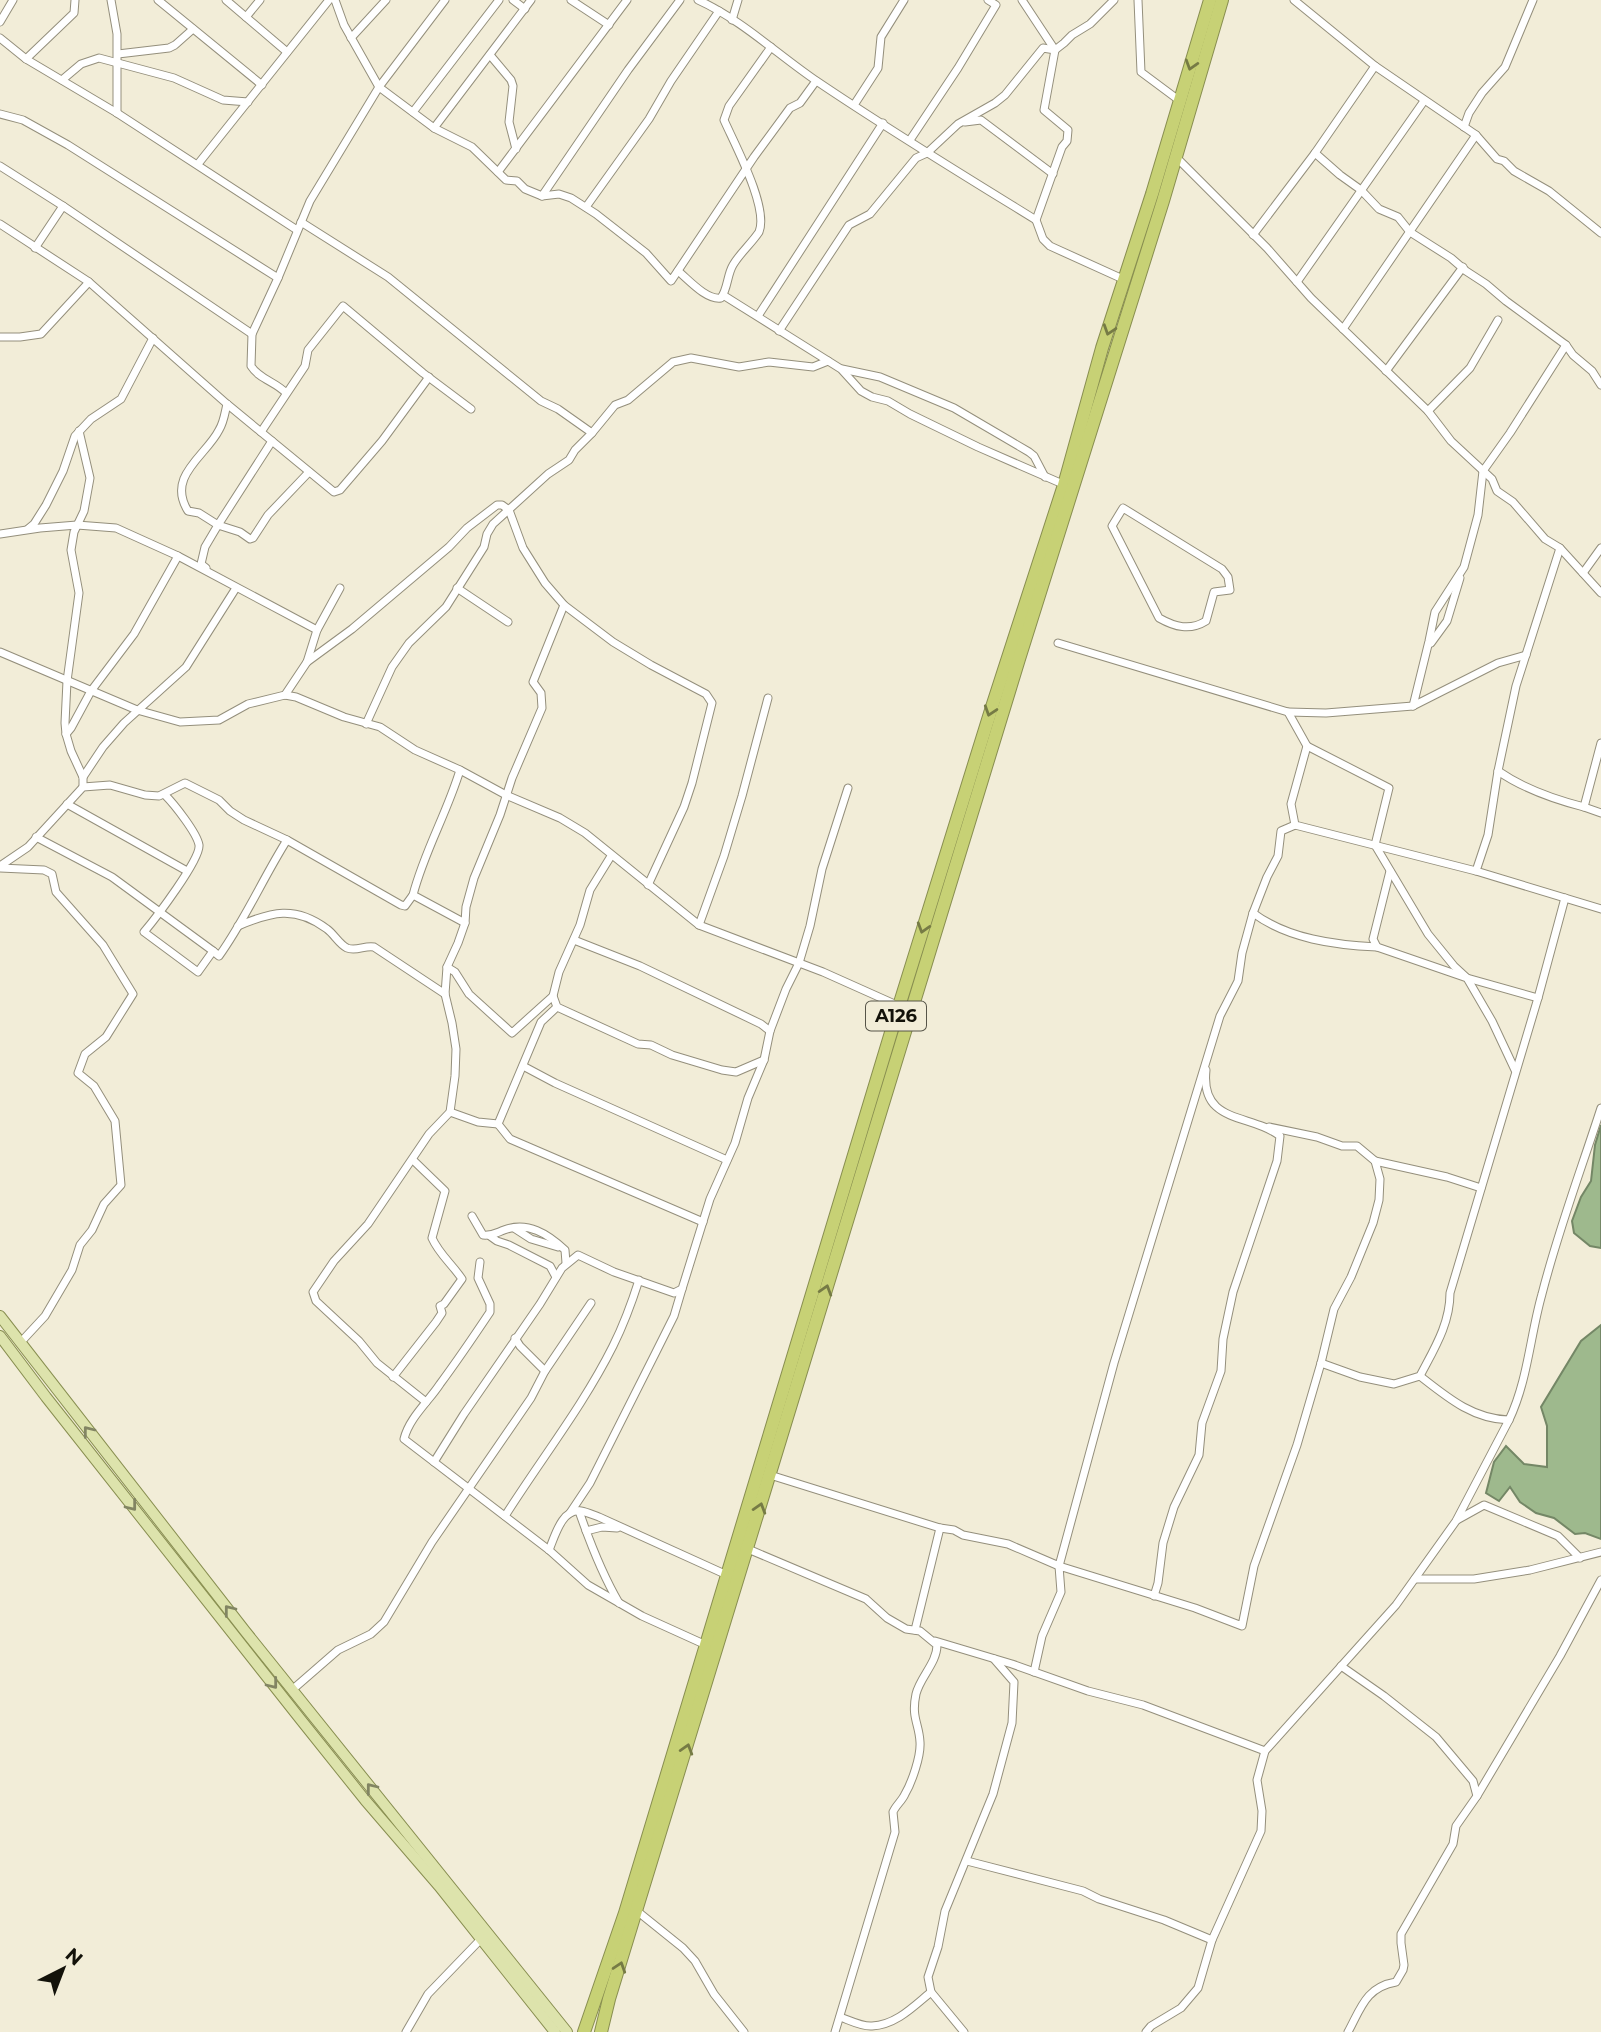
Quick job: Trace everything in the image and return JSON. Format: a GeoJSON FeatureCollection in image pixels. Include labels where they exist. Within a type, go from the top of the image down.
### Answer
{"type":"FeatureCollection","features":[{"type":"Feature","properties":{"kind":"highway","name":"A126"},"geometry":{"type":"LineString","coordinates":[[601,2032],[770,1475],[894,1047],[899,1006],[991,709],[1068,486],[1102,348],[1210,0]]}},
{"type":"Feature","properties":{"kind":"highway","name":"A126"},"geometry":{"type":"LineString","coordinates":[[584,2032],[625,1913],[727,1575],[1068,486],[1175,157],[1222,0]]}},
{"type":"Feature","properties":{"kind":"main road"},"geometry":{"type":"LineString","coordinates":[[0,1316],[292,1690],[567,2032]]}},
{"type":"Feature","properties":{"kind":"main road"},"geometry":{"type":"LineString","coordinates":[[0,1336],[309,1730],[555,2032]]}},
{"type":"Feature","properties":{"kind":"street"},"geometry":{"type":"LineString","coordinates":[[0,22],[13,0]]}},
{"type":"Feature","properties":{"kind":"street"},"geometry":{"type":"LineString","coordinates":[[26,59],[74,13],[75,0]]}},
{"type":"Feature","properties":{"kind":"street"},"geometry":{"type":"LineString","coordinates":[[111,0],[117,34],[117,113]]}},
{"type":"Feature","properties":{"kind":"street"},"geometry":{"type":"LineString","coordinates":[[159,0],[261,85]]}},
{"type":"Feature","properties":{"kind":"street"},"geometry":{"type":"LineString","coordinates":[[226,0],[287,52]]}},
{"type":"Feature","properties":{"kind":"street"},"geometry":{"type":"LineString","coordinates":[[246,18],[260,0]]}},
{"type":"Feature","properties":{"kind":"street"},"geometry":{"type":"LineString","coordinates":[[198,164],[329,0]]}},
{"type":"Feature","properties":{"kind":"street"},"geometry":{"type":"LineString","coordinates":[[335,0],[344,25],[380,87],[434,128],[472,147],[506,180],[517,181],[525,189],[542,196],[559,194],[571,198],[586,207],[646,253],[671,281],[745,169],[790,108],[800,103],[816,81]]}},
{"type":"Feature","properties":{"kind":"street"},"geometry":{"type":"LineString","coordinates":[[351,38],[386,0]]}},
{"type":"Feature","properties":{"kind":"street"},"geometry":{"type":"LineString","coordinates":[[286,393],[251,366],[251,334],[299,226],[330,166],[380,87],[445,0]]}},
{"type":"Feature","properties":{"kind":"street"},"geometry":{"type":"LineString","coordinates":[[413,112],[499,0]]}},
{"type":"Feature","properties":{"kind":"street"},"geometry":{"type":"LineString","coordinates":[[513,0],[525,9]]}},
{"type":"Feature","properties":{"kind":"street"},"geometry":{"type":"LineString","coordinates":[[434,128],[531,0]]}},
{"type":"Feature","properties":{"kind":"street"},"geometry":{"type":"LineString","coordinates":[[570,0],[608,25]]}},
{"type":"Feature","properties":{"kind":"street"},"geometry":{"type":"LineString","coordinates":[[498,172],[627,0]]}},
{"type":"Feature","properties":{"kind":"street"},"geometry":{"type":"LineString","coordinates":[[542,196],[680,0]]}},
{"type":"Feature","properties":{"kind":"street"},"geometry":{"type":"LineString","coordinates":[[698,0],[719,11],[816,81],[1036,220],[1043,239],[1050,246],[1125,280]]}},
{"type":"Feature","properties":{"kind":"street"},"geometry":{"type":"LineString","coordinates":[[732,20],[738,0]]}},
{"type":"Feature","properties":{"kind":"street"},"geometry":{"type":"LineString","coordinates":[[855,105],[878,68],[881,37],[904,0]]}},
{"type":"Feature","properties":{"kind":"street"},"geometry":{"type":"LineString","coordinates":[[910,141],[996,5],[988,0]]}},
{"type":"Feature","properties":{"kind":"street"},"geometry":{"type":"LineString","coordinates":[[1022,0],[1055,50],[1044,110],[1068,130],[1067,141],[1062,147],[1036,220]]}},
{"type":"Feature","properties":{"kind":"street"},"geometry":{"type":"LineString","coordinates":[[779,331],[849,225],[870,214],[916,158],[927,153],[958,124],[1005,95],[1043,48],[1055,50],[1090,24],[1114,0]]}},
{"type":"Feature","properties":{"kind":"street"},"geometry":{"type":"LineString","coordinates":[[1138,0],[1141,72],[1180,101]]}},
{"type":"Feature","properties":{"kind":"street"},"geometry":{"type":"LineString","coordinates":[[1294,0],[1375,66],[1476,135],[1497,159],[1549,191],[1599,230]]}},
{"type":"Feature","properties":{"kind":"street"},"geometry":{"type":"LineString","coordinates":[[1464,127],[1469,113],[1482,93],[1505,67],[1533,0]]}},
{"type":"Feature","properties":{"kind":"street"},"geometry":{"type":"LineString","coordinates":[[586,207],[649,119],[671,81],[719,11]]}},
{"type":"Feature","properties":{"kind":"street"},"geometry":{"type":"LineString","coordinates":[[62,80],[74,68],[88,60],[118,59],[169,48],[193,29]]}},
{"type":"Feature","properties":{"kind":"street"},"geometry":{"type":"LineString","coordinates":[[0,38],[26,59],[299,226],[388,277],[541,401],[558,409],[592,433]]}},
{"type":"Feature","properties":{"kind":"street"},"geometry":{"type":"LineString","coordinates":[[678,271],[709,296],[719,299],[723,295],[734,264],[756,237],[761,226],[756,195],[724,120],[771,47]]}},
{"type":"Feature","properties":{"kind":"street"},"geometry":{"type":"LineString","coordinates":[[490,55],[513,86],[509,122],[516,149]]}},
{"type":"Feature","properties":{"kind":"street"},"geometry":{"type":"LineString","coordinates":[[118,59],[174,78],[223,100],[248,102]]}},
{"type":"Feature","properties":{"kind":"street"},"geometry":{"type":"LineString","coordinates":[[1253,235],[1315,153],[1375,66]]}},
{"type":"Feature","properties":{"kind":"street"},"geometry":{"type":"LineString","coordinates":[[1297,282],[1424,101]]}},
{"type":"Feature","properties":{"kind":"street"},"geometry":{"type":"LineString","coordinates":[[0,114],[23,120],[79,152],[278,278]]}},
{"type":"Feature","properties":{"kind":"street"},"geometry":{"type":"LineString","coordinates":[[958,124],[981,120],[1053,174]]}},
{"type":"Feature","properties":{"kind":"street"},"geometry":{"type":"LineString","coordinates":[[758,316],[883,123]]}},
{"type":"Feature","properties":{"kind":"street"},"geometry":{"type":"LineString","coordinates":[[1343,329],[1476,135]]}},
{"type":"Feature","properties":{"kind":"street"},"geometry":{"type":"LineString","coordinates":[[1315,153],[1361,190],[1379,209],[1398,217],[1410,232],[1451,258],[1566,345],[1573,355],[1592,371],[1601,385]]}},
{"type":"Feature","properties":{"kind":"street"},"geometry":{"type":"LineString","coordinates":[[1175,157],[1343,329],[1428,411],[1451,441],[1492,479],[1497,491],[1513,502],[1545,539],[1560,548],[1601,593]]}},
{"type":"Feature","properties":{"kind":"street"},"geometry":{"type":"LineString","coordinates":[[0,166],[251,334]]}},
{"type":"Feature","properties":{"kind":"street"},"geometry":{"type":"LineString","coordinates":[[35,248],[63,206]]}},
{"type":"Feature","properties":{"kind":"street"},"geometry":{"type":"LineString","coordinates":[[0,225],[89,282],[228,404],[334,492],[340,490],[382,442],[429,377]]}},
{"type":"Feature","properties":{"kind":"street"},"geometry":{"type":"LineString","coordinates":[[1386,371],[1462,267]]}},
{"type":"Feature","properties":{"kind":"street"},"geometry":{"type":"LineString","coordinates":[[0,337],[41,334],[89,282]]}},
{"type":"Feature","properties":{"kind":"street"},"geometry":{"type":"LineString","coordinates":[[723,295],[841,369],[861,391],[888,401],[910,414],[1068,486]]}},
{"type":"Feature","properties":{"kind":"street"},"geometry":{"type":"LineString","coordinates":[[261,432],[306,366],[308,350],[343,306],[471,409]]}},
{"type":"Feature","properties":{"kind":"street"},"geometry":{"type":"LineString","coordinates":[[1428,411],[1470,368],[1498,320]]}},
{"type":"Feature","properties":{"kind":"street"},"geometry":{"type":"LineString","coordinates":[[24,531],[34,524],[46,505],[79,431],[91,419],[121,399],[153,338]]}},
{"type":"Feature","properties":{"kind":"street"},"geometry":{"type":"LineString","coordinates":[[1428,647],[1447,621],[1464,567],[1478,515],[1483,471],[1566,345]]}},
{"type":"Feature","properties":{"kind":"street"},"geometry":{"type":"LineString","coordinates":[[366,724],[392,667],[409,643],[446,607],[484,547],[489,529],[548,474],[569,460],[615,405],[628,400],[673,362],[691,358],[739,367],[769,362],[813,367],[828,361]]}},
{"type":"Feature","properties":{"kind":"street"},"geometry":{"type":"LineString","coordinates":[[841,369],[880,377],[954,408],[1029,452],[1045,477]]}},
{"type":"Feature","properties":{"kind":"street"},"geometry":{"type":"LineString","coordinates":[[228,404],[220,428],[196,458],[181,484],[188,510],[199,513],[218,525],[240,532],[250,539],[268,515],[309,472]]}},
{"type":"Feature","properties":{"kind":"street"},"geometry":{"type":"LineString","coordinates":[[79,431],[90,478],[86,504],[71,550],[79,593],[67,681],[66,734],[83,777],[83,787]]}},
{"type":"Feature","properties":{"kind":"street"},"geometry":{"type":"LineString","coordinates":[[224,581],[201,564],[205,547],[272,441]]}},
{"type":"Feature","properties":{"kind":"street"},"geometry":{"type":"LineString","coordinates":[[307,662],[352,629],[449,547],[476,520],[497,505],[502,505],[509,510],[523,548],[545,583],[564,605],[613,642],[706,694],[712,703],[684,807],[648,885]]}},
{"type":"Feature","properties":{"kind":"street"},"geometry":{"type":"LineString","coordinates":[[1123,508],[1222,569],[1228,577],[1230,590],[1214,592],[1206,621],[1196,627],[1173,626],[1159,618],[1112,526],[1123,508]]}},
{"type":"Feature","properties":{"kind":"street"},"geometry":{"type":"LineString","coordinates":[[0,534],[77,525],[116,528],[178,556],[317,630]]}},
{"type":"Feature","properties":{"kind":"street"},"geometry":{"type":"LineString","coordinates":[[1476,871],[1488,835],[1497,771],[1516,686],[1560,548]]}},
{"type":"Feature","properties":{"kind":"street"},"geometry":{"type":"LineString","coordinates":[[1583,573],[1601,548]]}},
{"type":"Feature","properties":{"kind":"street"},"geometry":{"type":"LineString","coordinates":[[66,734],[91,691],[134,634],[178,556]]}},
{"type":"Feature","properties":{"kind":"street"},"geometry":{"type":"LineString","coordinates":[[1413,706],[1435,612],[1464,567]]}},
{"type":"Feature","properties":{"kind":"street"},"geometry":{"type":"LineString","coordinates":[[83,777],[103,747],[137,710],[186,667],[236,588]]}},
{"type":"Feature","properties":{"kind":"street"},"geometry":{"type":"LineString","coordinates":[[285,695],[307,662],[317,630],[340,588]]}},
{"type":"Feature","properties":{"kind":"street"},"geometry":{"type":"LineString","coordinates":[[457,588],[508,622]]}},
{"type":"Feature","properties":{"kind":"street"},"geometry":{"type":"LineString","coordinates":[[426,1402],[377,1363],[344,1326],[316,1301],[313,1292],[334,1261],[368,1224],[429,1134],[450,1112],[456,1049],[445,994],[447,967],[465,923],[466,907],[474,878],[542,708],[541,693],[533,682],[564,605]]}},
{"type":"Feature","properties":{"kind":"street"},"geometry":{"type":"LineString","coordinates":[[1058,643],[1288,712],[1326,713],[1413,706],[1498,663],[1526,655]]}},
{"type":"Feature","properties":{"kind":"street"},"geometry":{"type":"LineString","coordinates":[[0,652],[137,710],[180,722],[219,720],[248,704],[285,695],[296,696],[344,718],[388,731],[415,750],[506,795],[560,818],[585,833],[699,925],[799,963],[899,1006]]}},
{"type":"Feature","properties":{"kind":"street"},"geometry":{"type":"LineString","coordinates":[[699,925],[742,796],[768,698]]}},
{"type":"Feature","properties":{"kind":"street"},"geometry":{"type":"LineString","coordinates":[[1288,712],[1307,746],[1389,789],[1375,845],[1428,934],[1467,978],[1516,1071]]}},
{"type":"Feature","properties":{"kind":"street"},"geometry":{"type":"LineString","coordinates":[[1584,807],[1601,743]]}},
{"type":"Feature","properties":{"kind":"street"},"geometry":{"type":"LineString","coordinates":[[1295,824],[1291,804],[1307,746]]}},
{"type":"Feature","properties":{"kind":"street"},"geometry":{"type":"LineString","coordinates":[[0,867],[28,847],[83,787],[110,785],[145,795],[165,795],[181,785],[190,784],[219,800],[244,820],[287,840],[401,905],[407,905],[460,770]]}},
{"type":"Feature","properties":{"kind":"street"},"geometry":{"type":"LineString","coordinates":[[1497,771],[1517,784],[1601,813]]}},
{"type":"Feature","properties":{"kind":"street"},"geometry":{"type":"LineString","coordinates":[[549,1550],[562,1521],[590,1483],[674,1316],[703,1222],[735,1143],[748,1098],[764,1060],[770,1031],[799,963],[822,869],[848,788]]}},
{"type":"Feature","properties":{"kind":"street"},"geometry":{"type":"LineString","coordinates":[[165,795],[178,809],[199,846],[198,853],[144,932],[198,972],[213,951]]}},
{"type":"Feature","properties":{"kind":"street"},"geometry":{"type":"LineString","coordinates":[[67,804],[187,871]]}},
{"type":"Feature","properties":{"kind":"street"},"geometry":{"type":"LineString","coordinates":[[1034,1672],[1042,1636],[1061,1592],[1059,1566],[1114,1363],[1220,1016],[1238,981],[1242,953],[1253,913],[1278,856],[1281,831],[1295,824],[1476,871],[1601,909]]}},
{"type":"Feature","properties":{"kind":"street"},"geometry":{"type":"LineString","coordinates":[[37,837],[111,877],[219,956],[287,840]]}},
{"type":"Feature","properties":{"kind":"street"},"geometry":{"type":"LineString","coordinates":[[556,1007],[553,996],[559,972],[575,940],[590,890],[611,856]]}},
{"type":"Feature","properties":{"kind":"street"},"geometry":{"type":"LineString","coordinates":[[0,867],[44,870],[52,874],[56,892],[103,945],[133,994],[106,1037],[85,1055],[78,1073],[94,1086],[115,1121],[121,1185],[104,1204],[92,1230],[80,1245],[72,1270],[45,1316],[20,1343]]}},
{"type":"Feature","properties":{"kind":"street"},"geometry":{"type":"LineString","coordinates":[[1377,947],[1373,939],[1390,870]]}},
{"type":"Feature","properties":{"kind":"street"},"geometry":{"type":"LineString","coordinates":[[413,895],[465,923]]}},
{"type":"Feature","properties":{"kind":"street"},"geometry":{"type":"LineString","coordinates":[[1321,1363],[1360,1377],[1394,1384],[1420,1376],[1440,1337],[1450,1309],[1450,1293],[1565,898]]}},
{"type":"Feature","properties":{"kind":"street"},"geometry":{"type":"LineString","coordinates":[[237,927],[269,914],[281,912],[302,915],[331,932],[347,948],[374,947],[445,994]]}},
{"type":"Feature","properties":{"kind":"street"},"geometry":{"type":"LineString","coordinates":[[1253,913],[1269,925],[1313,939],[1343,945],[1377,947],[1467,978],[1538,998]]}},
{"type":"Feature","properties":{"kind":"street"},"geometry":{"type":"LineString","coordinates":[[575,940],[640,966],[761,1024],[770,1031]]}},
{"type":"Feature","properties":{"kind":"street"},"geometry":{"type":"LineString","coordinates":[[447,967],[455,972],[469,994],[512,1033],[553,996]]}},
{"type":"Feature","properties":{"kind":"street"},"geometry":{"type":"LineString","coordinates":[[556,1007],[638,1044],[651,1045],[672,1055],[722,1070],[736,1072],[764,1060]]}},
{"type":"Feature","properties":{"kind":"street"},"geometry":{"type":"LineString","coordinates":[[498,1125],[541,1021],[556,1007]]}},
{"type":"Feature","properties":{"kind":"street"},"geometry":{"type":"LineString","coordinates":[[1205,1063],[1206,1091],[1210,1100],[1224,1113],[1250,1123],[1317,1137],[1342,1146],[1357,1146],[1375,1161],[1447,1177],[1481,1188]]}},
{"type":"Feature","properties":{"kind":"street"},"geometry":{"type":"LineString","coordinates":[[523,1066],[727,1160]]}},
{"type":"Feature","properties":{"kind":"street"},"geometry":{"type":"LineString","coordinates":[[1146,2032],[1151,2026],[1181,2008],[1198,1988],[1212,1940],[1261,1831],[1262,1811],[1257,1780],[1265,1751],[1396,1605],[1456,1521],[1509,1420],[1528,1358],[1541,1295],[1601,1108]]}},
{"type":"Feature","properties":{"kind":"street"},"geometry":{"type":"LineString","coordinates":[[450,1112],[478,1122],[498,1125],[510,1139],[703,1222]]}},
{"type":"Feature","properties":{"kind":"street"},"geometry":{"type":"LineString","coordinates":[[1154,1596],[1163,1543],[1174,1507],[1199,1455],[1202,1423],[1221,1371],[1223,1339],[1233,1292],[1277,1161],[1280,1136],[1269,1127]]}},
{"type":"Feature","properties":{"kind":"street"},"geometry":{"type":"LineString","coordinates":[[393,1377],[436,1322],[442,1313],[440,1306],[462,1279],[439,1253],[432,1238],[445,1191],[413,1160]]}},
{"type":"Feature","properties":{"kind":"street"},"geometry":{"type":"LineString","coordinates":[[770,1475],[954,1530],[963,1535],[1008,1544],[1059,1566],[1195,1608],[1242,1626],[1254,1566],[1297,1445],[1334,1309],[1351,1277],[1373,1223],[1379,1200],[1380,1179],[1375,1161]]}},
{"type":"Feature","properties":{"kind":"street"},"geometry":{"type":"LineString","coordinates":[[472,1216],[483,1235],[550,1266],[556,1277]]}},
{"type":"Feature","properties":{"kind":"street"},"geometry":{"type":"LineString","coordinates":[[490,1236],[507,1228],[514,1228],[531,1239],[565,1250],[566,1264]]}},
{"type":"Feature","properties":{"kind":"street"},"geometry":{"type":"LineString","coordinates":[[434,1462],[556,1277],[566,1264],[578,1255],[614,1272],[674,1293],[682,1289]]}},
{"type":"Feature","properties":{"kind":"street"},"geometry":{"type":"LineString","coordinates":[[480,1262],[478,1278],[490,1304],[490,1312],[426,1402],[404,1439],[549,1550],[587,1585],[642,1616],[706,1645]]}},
{"type":"Feature","properties":{"kind":"street"},"geometry":{"type":"LineString","coordinates":[[505,1516],[580,1404],[612,1348],[627,1316],[639,1280]]}},
{"type":"Feature","properties":{"kind":"street"},"geometry":{"type":"LineString","coordinates":[[292,1690],[338,1650],[371,1634],[384,1622],[432,1542],[531,1398],[545,1371],[591,1303]]}},
{"type":"Feature","properties":{"kind":"street"},"geometry":{"type":"LineString","coordinates":[[515,1338],[545,1371]]}},
{"type":"Feature","properties":{"kind":"street"},"geometry":{"type":"LineString","coordinates":[[1420,1376],[1478,1415],[1509,1420]]}},
{"type":"Feature","properties":{"kind":"street"},"geometry":{"type":"LineString","coordinates":[[1456,1521],[1485,1506],[1558,1536],[1580,1558]]}},
{"type":"Feature","properties":{"kind":"street"},"geometry":{"type":"LineString","coordinates":[[570,1513],[579,1511],[599,1517],[727,1575]]}},
{"type":"Feature","properties":{"kind":"street"},"geometry":{"type":"LineString","coordinates":[[579,1511],[610,1588],[620,1603]]}},
{"type":"Feature","properties":{"kind":"street"},"geometry":{"type":"LineString","coordinates":[[586,1531],[602,1527],[625,1529]]}},
{"type":"Feature","properties":{"kind":"street"},"geometry":{"type":"LineString","coordinates":[[915,1630],[940,1528]]}},
{"type":"Feature","properties":{"kind":"street"},"geometry":{"type":"LineString","coordinates":[[748,1549],[866,1599],[887,1618],[935,1641],[1088,1691],[1143,1705],[1265,1751]]}},
{"type":"Feature","properties":{"kind":"street"},"geometry":{"type":"LineString","coordinates":[[1415,1578],[1474,1579],[1530,1570],[1601,1552]]}},
{"type":"Feature","properties":{"kind":"street"},"geometry":{"type":"LineString","coordinates":[[1348,2032],[1363,2003],[1376,1987],[1396,1982],[1404,1970],[1401,1934],[1453,1844],[1456,1826],[1477,1796],[1560,1656],[1601,1580]]}},
{"type":"Feature","properties":{"kind":"street"},"geometry":{"type":"LineString","coordinates":[[835,2032],[895,1832],[893,1812],[904,1796],[915,1770],[920,1740],[914,1712],[915,1702],[917,1691],[937,1651],[935,1641]]}},
{"type":"Feature","properties":{"kind":"street"},"geometry":{"type":"LineString","coordinates":[[964,2032],[931,1992],[928,1977],[938,1947],[945,1911],[993,1794],[1012,1723],[1014,1682],[994,1659]]}},
{"type":"Feature","properties":{"kind":"street"},"geometry":{"type":"LineString","coordinates":[[1341,1666],[1436,1737],[1473,1781],[1477,1796]]}},
{"type":"Feature","properties":{"kind":"street"},"geometry":{"type":"LineString","coordinates":[[967,1861],[1083,1891],[1212,1940]]}},
{"type":"Feature","properties":{"kind":"street"},"geometry":{"type":"LineString","coordinates":[[637,1912],[683,1948],[695,1961],[714,1994],[744,2032]]}},
{"type":"Feature","properties":{"kind":"street"},"geometry":{"type":"LineString","coordinates":[[407,2032],[428,1994],[481,1939]]}},
{"type":"Feature","properties":{"kind":"street"},"geometry":{"type":"LineString","coordinates":[[839,2017],[870,2026],[886,2023],[903,2015],[931,1992]]}},
{"type":"Feature","properties":{"kind":"shaded area"},"geometry":{"type":"Polygon","coordinates":[[[1601,1125],[1601,1248],[1590,1246],[1574,1233],[1572,1221],[1581,1197],[1591,1181],[1595,1145],[1601,1125]]]}},
{"type":"Feature","properties":{"kind":"shaded area"},"geometry":{"type":"Polygon","coordinates":[[[1601,1325],[1601,1539],[1585,1533],[1575,1534],[1554,1518],[1536,1513],[1520,1502],[1510,1487],[1499,1501],[1486,1493],[1494,1462],[1506,1446],[1524,1464],[1547,1467],[1547,1426],[1541,1407],[1581,1341],[1601,1325]]]}}]}
